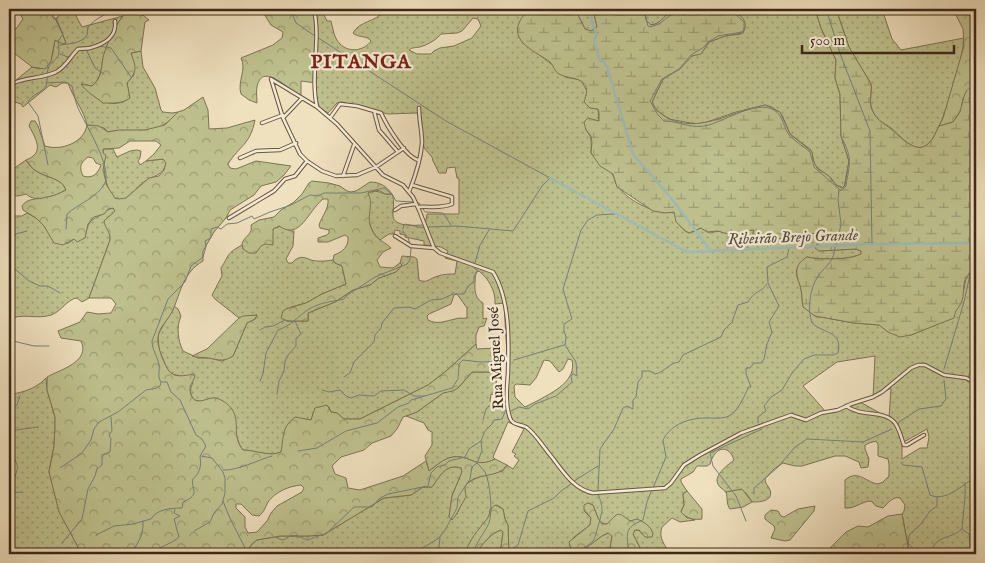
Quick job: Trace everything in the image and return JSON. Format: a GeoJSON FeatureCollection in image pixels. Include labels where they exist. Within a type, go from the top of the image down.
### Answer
{"type":"FeatureCollection","features":[{"type":"Feature","properties":{"kind":"street"},"geometry":{"type":"LineString","coordinates":[[314,9],[316,25],[315,87],[317,107]]}},
{"type":"Feature","properties":{"kind":"street"},"geometry":{"type":"LineString","coordinates":[[9,85],[18,81],[57,72],[66,66],[78,49],[90,48],[110,39],[116,31],[115,21]]}},
{"type":"Feature","properties":{"kind":"street"},"geometry":{"type":"LineString","coordinates":[[395,236],[411,246],[434,248],[417,206],[403,185],[383,175],[376,167],[355,144],[352,139],[317,107],[271,79],[283,116],[300,154],[322,171],[336,176],[357,175],[376,167],[404,148]]}},
{"type":"Feature","properties":{"kind":"street"},"geometry":{"type":"LineString","coordinates":[[262,123],[283,116],[302,98]]}},
{"type":"Feature","properties":{"kind":"street"},"geometry":{"type":"LineString","coordinates":[[330,118],[340,104],[357,106],[381,113],[387,126],[404,148],[411,156],[418,160]]}},
{"type":"Feature","properties":{"kind":"street"},"geometry":{"type":"LineString","coordinates":[[409,192],[421,152],[419,108]]}},
{"type":"Feature","properties":{"kind":"street"},"geometry":{"type":"LineString","coordinates":[[374,111],[379,130],[398,152]]}},
{"type":"Feature","properties":{"kind":"street"},"geometry":{"type":"LineString","coordinates":[[240,158],[256,151],[280,150],[296,143]]}},
{"type":"Feature","properties":{"kind":"street"},"geometry":{"type":"LineString","coordinates":[[343,176],[355,144]]}},
{"type":"Feature","properties":{"kind":"street"},"geometry":{"type":"LineString","coordinates":[[229,218],[274,191],[285,179],[295,176],[307,161]]}},
{"type":"Feature","properties":{"kind":"street"},"geometry":{"type":"LineString","coordinates":[[395,210],[401,206],[434,205],[440,207],[452,204],[452,197],[412,185]]}},
{"type":"Feature","properties":{"kind":"street","name":"Rua Miguel José"},"geometry":{"type":"LineString","coordinates":[[434,248],[444,256],[493,272],[498,280],[505,302],[509,356],[507,401],[510,420],[525,427],[570,480],[583,490],[593,492],[665,488],[684,466],[700,454],[741,434],[786,417],[794,416],[806,420],[821,413],[838,410],[846,406]]}},
{"type":"Feature","properties":{"kind":"street"},"geometry":{"type":"LineString","coordinates":[[846,406],[882,392],[911,368],[918,365],[925,365],[947,376],[966,378],[976,383]]}},
{"type":"Feature","properties":{"kind":"street"},"geometry":{"type":"LineString","coordinates":[[846,406],[859,413],[882,414],[892,421],[900,433],[904,446],[924,435]]}},
{"type":"Feature","properties":{"kind":"green space"},"geometry":{"type":"Polygon","coordinates":[[[17,9],[48,9],[54,19],[56,18],[66,43],[63,44],[55,40],[51,61],[45,69],[32,67],[9,49],[9,24],[16,29],[23,19],[17,9]]]}},
{"type":"Feature","properties":{"kind":"green space"},"geometry":{"type":"Polygon","coordinates":[[[60,9],[83,9],[76,16],[82,27],[123,16],[109,41],[98,80],[92,86],[82,84],[91,94],[110,103],[123,102],[129,98],[127,83],[134,75],[131,53],[141,51],[143,67],[155,88],[161,110],[163,112],[178,112],[157,128],[108,132],[104,128],[87,125],[68,83],[62,83],[56,87],[50,85],[23,107],[21,104],[9,100],[9,86],[32,67],[40,69],[51,61],[55,40],[66,43],[56,18],[60,15],[60,9]]]}},
{"type":"Feature","properties":{"kind":"green space"},"geometry":{"type":"Polygon","coordinates":[[[261,9],[313,9],[316,21],[316,83],[301,81],[301,98],[284,84],[265,76],[260,79],[257,87],[257,103],[241,94],[240,85],[243,62],[241,58],[273,45],[282,38],[283,32],[271,25],[261,9]]]}},
{"type":"Feature","properties":{"kind":"green space"},"geometry":{"type":"Polygon","coordinates":[[[313,9],[321,9],[327,21],[331,21],[338,42],[348,49],[356,50],[364,47],[371,41],[353,33],[359,26],[381,15],[384,11],[366,11],[361,9],[532,9],[526,12],[522,42],[565,77],[581,80],[587,91],[585,102],[590,108],[598,109],[599,121],[593,120],[586,130],[591,138],[591,153],[604,168],[610,171],[617,186],[630,198],[652,209],[674,212],[681,227],[689,233],[701,228],[710,233],[718,231],[742,238],[744,232],[754,230],[754,239],[775,240],[786,236],[814,233],[822,242],[819,251],[856,249],[861,251],[861,254],[856,256],[843,258],[807,257],[800,264],[796,272],[801,288],[803,306],[815,316],[854,323],[880,325],[888,332],[911,335],[926,329],[955,309],[964,289],[966,278],[969,274],[976,271],[976,365],[973,364],[967,381],[976,385],[976,538],[974,542],[976,554],[907,554],[908,546],[902,514],[905,505],[900,498],[893,499],[883,508],[876,506],[871,501],[845,508],[845,480],[858,476],[878,484],[889,476],[888,459],[878,456],[878,444],[876,441],[865,445],[869,459],[868,467],[861,468],[859,462],[845,456],[835,456],[802,466],[783,463],[765,479],[770,490],[770,497],[765,501],[758,502],[752,502],[746,493],[736,490],[726,492],[720,487],[717,483],[718,475],[734,460],[726,449],[718,451],[710,464],[707,466],[697,466],[693,472],[681,479],[687,491],[683,494],[684,505],[681,511],[686,517],[695,520],[680,522],[672,518],[662,527],[661,535],[664,545],[671,554],[643,554],[633,534],[635,530],[639,530],[642,534],[652,531],[647,525],[616,515],[607,524],[602,524],[593,505],[588,503],[585,505],[584,511],[591,518],[590,525],[574,537],[569,545],[573,550],[578,551],[600,537],[611,533],[609,554],[509,554],[508,525],[503,509],[497,505],[490,509],[489,517],[465,554],[393,554],[388,550],[383,552],[373,548],[365,554],[245,554],[257,540],[280,536],[323,535],[384,498],[411,495],[423,487],[432,487],[441,475],[451,467],[461,468],[462,472],[452,496],[449,517],[457,514],[462,501],[466,497],[464,487],[466,484],[478,477],[503,471],[507,465],[513,469],[519,460],[514,456],[516,454],[512,452],[524,429],[508,422],[493,457],[495,459],[482,463],[453,457],[443,461],[429,471],[425,456],[432,445],[432,432],[428,430],[424,423],[406,416],[417,412],[443,393],[458,388],[472,372],[492,372],[497,374],[495,395],[491,394],[490,402],[506,406],[508,374],[504,303],[495,304],[491,285],[479,271],[476,272],[476,293],[479,300],[483,303],[483,319],[487,318],[484,326],[479,327],[476,335],[476,344],[445,372],[428,385],[360,419],[344,419],[337,413],[331,412],[329,407],[314,411],[311,420],[283,443],[281,452],[276,454],[243,450],[237,438],[233,417],[228,406],[214,398],[203,401],[196,400],[191,393],[193,383],[181,376],[172,374],[167,369],[159,349],[158,335],[174,306],[178,309],[181,316],[178,334],[183,351],[198,358],[222,361],[233,356],[247,323],[255,319],[257,315],[239,318],[215,299],[212,295],[222,276],[221,268],[233,250],[242,245],[243,249],[265,244],[272,235],[273,229],[279,226],[294,231],[293,246],[286,259],[288,263],[292,263],[301,257],[317,261],[333,260],[342,266],[346,284],[306,303],[291,307],[287,321],[308,321],[308,313],[335,302],[353,290],[370,285],[379,278],[396,272],[402,265],[400,263],[402,256],[417,259],[419,280],[426,281],[442,275],[455,274],[457,261],[445,258],[448,251],[441,247],[424,245],[424,241],[405,237],[405,235],[400,234],[400,231],[395,230],[394,234],[389,234],[380,240],[372,230],[369,219],[368,193],[375,191],[392,194],[394,202],[393,214],[396,222],[400,224],[425,225],[427,214],[459,214],[459,179],[457,178],[455,167],[447,168],[446,173],[439,173],[432,157],[424,148],[420,119],[417,113],[388,114],[342,102],[337,103],[328,113],[320,108],[317,100],[315,76],[315,19],[313,9]],[[473,18],[462,31],[441,34],[429,43],[409,50],[417,54],[431,54],[440,48],[454,46],[472,38],[481,26],[478,19],[473,18]],[[457,294],[454,295],[451,304],[429,314],[427,316],[428,320],[445,322],[458,318],[467,318],[467,308],[457,294]],[[875,356],[837,362],[803,386],[826,412],[860,402],[889,418],[891,388],[873,398],[875,356]],[[568,359],[563,369],[559,372],[550,361],[544,360],[536,378],[530,385],[516,384],[514,386],[515,397],[525,407],[551,393],[563,385],[571,374],[572,360],[568,359]],[[927,429],[902,443],[902,459],[920,448],[927,448],[929,437],[927,429]]]}},
{"type":"Feature","properties":{"kind":"green space"},"geometry":{"type":"Polygon","coordinates":[[[532,9],[575,9],[585,29],[591,31],[597,27],[593,9],[645,9],[646,20],[651,25],[658,23],[668,14],[674,12],[713,14],[732,12],[741,16],[745,23],[743,33],[725,36],[709,42],[701,54],[692,56],[680,69],[663,79],[652,102],[655,108],[672,120],[694,124],[708,122],[765,105],[780,112],[790,134],[812,152],[817,168],[842,188],[845,185],[849,161],[841,136],[840,94],[835,78],[836,60],[821,28],[815,9],[836,9],[849,47],[871,84],[870,104],[875,115],[909,144],[919,147],[929,143],[939,126],[953,122],[960,112],[967,91],[969,88],[976,86],[976,271],[970,273],[966,278],[962,300],[954,318],[911,335],[900,337],[888,332],[879,325],[854,323],[815,316],[803,307],[797,277],[797,269],[800,263],[807,257],[843,258],[856,256],[861,254],[861,251],[856,249],[819,251],[815,248],[816,245],[822,242],[814,233],[801,239],[789,236],[775,240],[754,239],[752,237],[754,230],[752,230],[744,232],[741,240],[734,240],[731,235],[718,231],[707,232],[701,228],[689,233],[676,222],[674,212],[653,211],[617,187],[613,174],[600,166],[591,153],[591,136],[586,130],[584,122],[588,118],[599,121],[599,112],[598,109],[590,108],[584,102],[587,91],[586,85],[579,80],[557,73],[550,62],[527,46],[519,36],[519,23],[524,14],[532,9]]]}},
{"type":"Feature","properties":{"kind":"green space"},"geometry":{"type":"Polygon","coordinates":[[[575,9],[593,9],[597,27],[591,31],[585,29],[575,9]]]}},
{"type":"Feature","properties":{"kind":"green space"},"geometry":{"type":"Polygon","coordinates":[[[645,9],[815,9],[821,28],[836,60],[835,78],[840,94],[841,136],[849,161],[844,188],[836,185],[831,178],[815,166],[811,150],[790,134],[782,115],[772,107],[765,105],[696,124],[669,119],[655,109],[652,102],[663,79],[692,56],[702,52],[709,42],[725,36],[741,34],[720,12],[675,12],[669,14],[658,23],[651,25],[646,20],[645,9]]]}},
{"type":"Feature","properties":{"kind":"green space"},"geometry":{"type":"Polygon","coordinates":[[[836,9],[882,9],[892,39],[901,50],[964,38],[956,76],[946,109],[934,135],[924,147],[919,148],[908,143],[876,117],[871,106],[871,84],[849,47],[836,9]]]}},
{"type":"Feature","properties":{"kind":"green space"},"geometry":{"type":"Polygon","coordinates":[[[953,9],[976,9],[976,86],[963,98],[961,110],[953,122],[939,126],[964,46],[963,29],[953,9]]]}},
{"type":"Feature","properties":{"kind":"green space"},"geometry":{"type":"Polygon","coordinates":[[[127,11],[143,15],[149,20],[145,22],[141,51],[131,53],[135,69],[127,83],[130,98],[120,102],[103,103],[81,84],[92,86],[98,80],[103,57],[110,39],[119,21],[127,11]]]}},
{"type":"Feature","properties":{"kind":"green space"},"geometry":{"type":"Polygon","coordinates":[[[203,97],[208,110],[209,129],[227,128],[255,120],[247,140],[228,164],[230,168],[236,169],[256,161],[291,166],[276,182],[261,186],[254,195],[230,210],[203,251],[203,261],[187,277],[173,310],[160,330],[158,337],[160,350],[169,370],[171,373],[182,376],[194,374],[195,376],[190,387],[193,399],[202,401],[215,398],[232,409],[236,420],[237,439],[243,450],[272,454],[281,452],[285,429],[295,417],[311,420],[315,408],[327,405],[331,412],[337,413],[344,419],[360,419],[428,385],[476,344],[477,349],[495,348],[497,374],[492,372],[472,372],[458,388],[443,393],[417,412],[403,417],[391,436],[372,443],[364,450],[341,457],[332,466],[335,474],[346,478],[348,488],[360,490],[403,476],[426,461],[429,471],[443,461],[453,457],[483,463],[495,459],[507,465],[498,472],[475,478],[466,485],[466,497],[452,520],[449,517],[452,496],[462,472],[461,468],[456,467],[447,469],[432,487],[423,487],[411,495],[384,498],[323,535],[280,536],[257,540],[245,554],[79,554],[78,547],[59,512],[49,472],[54,446],[55,417],[47,390],[47,377],[66,368],[78,360],[82,354],[81,341],[61,338],[58,331],[80,322],[87,312],[98,314],[111,313],[116,304],[111,298],[89,298],[110,240],[110,235],[104,221],[115,211],[113,208],[108,209],[104,214],[94,217],[88,224],[85,238],[77,242],[74,239],[63,245],[54,243],[44,226],[36,218],[23,210],[22,206],[30,200],[52,196],[66,190],[58,181],[34,170],[26,160],[32,157],[37,150],[36,141],[29,126],[31,121],[35,121],[45,146],[58,147],[77,141],[87,125],[99,126],[108,132],[145,130],[165,125],[178,112],[203,97]],[[130,141],[119,148],[103,149],[103,153],[106,155],[103,170],[107,186],[115,198],[119,199],[126,198],[149,178],[159,176],[164,170],[166,163],[163,159],[146,161],[161,145],[156,141],[130,141]],[[88,157],[83,161],[81,170],[83,176],[89,177],[98,171],[101,165],[96,163],[93,158],[88,157]],[[301,485],[287,488],[274,495],[259,516],[252,515],[241,504],[236,504],[236,508],[245,517],[245,527],[248,533],[257,532],[277,506],[302,492],[304,488],[301,485]]]}},
{"type":"Feature","properties":{"kind":"green space"},"geometry":{"type":"Polygon","coordinates":[[[103,149],[113,149],[117,157],[130,151],[141,151],[138,161],[140,165],[146,161],[163,159],[166,163],[165,167],[161,173],[144,182],[126,198],[119,200],[113,197],[106,182],[103,149]]]}},
{"type":"Feature","properties":{"kind":"green space"},"geometry":{"type":"Polygon","coordinates":[[[26,160],[34,170],[58,181],[66,190],[51,197],[41,199],[30,197],[26,194],[18,196],[9,195],[9,172],[26,160]]]}},
{"type":"Feature","properties":{"kind":"green space"},"geometry":{"type":"Polygon","coordinates":[[[312,181],[340,186],[351,192],[370,182],[380,184],[387,189],[392,194],[385,194],[377,190],[368,193],[370,198],[370,227],[379,239],[391,248],[383,252],[377,260],[380,267],[393,268],[400,263],[402,265],[396,272],[379,278],[370,285],[353,290],[335,302],[308,313],[308,321],[287,321],[281,318],[283,311],[286,309],[306,303],[346,284],[342,266],[333,260],[334,255],[346,246],[348,237],[345,235],[328,242],[318,242],[318,238],[329,233],[329,230],[320,228],[319,225],[328,199],[323,199],[303,223],[293,230],[286,230],[279,226],[273,229],[273,245],[265,244],[256,253],[249,253],[243,249],[242,243],[250,233],[251,225],[259,220],[274,217],[294,202],[312,181]]]}},
{"type":"Feature","properties":{"kind":"green space"},"geometry":{"type":"Polygon","coordinates":[[[113,208],[115,211],[108,217],[110,240],[89,298],[82,302],[77,298],[73,299],[51,315],[40,317],[24,316],[9,320],[9,216],[22,216],[27,213],[36,218],[67,244],[74,239],[85,238],[90,222],[113,208]]]}},
{"type":"Feature","properties":{"kind":"green space"},"geometry":{"type":"Polygon","coordinates":[[[257,315],[255,319],[247,323],[233,356],[221,360],[192,356],[207,349],[239,318],[257,315]]]}},
{"type":"Feature","properties":{"kind":"green space"},"geometry":{"type":"Polygon","coordinates":[[[46,378],[47,390],[55,417],[54,446],[49,472],[60,512],[78,547],[79,554],[9,554],[9,480],[13,481],[17,466],[15,459],[9,453],[9,395],[34,387],[46,378]]]}},
{"type":"Feature","properties":{"kind":"green space"},"geometry":{"type":"Polygon","coordinates":[[[742,489],[752,502],[743,507],[730,509],[726,492],[742,489]]]}},
{"type":"Feature","properties":{"kind":"green space"},"geometry":{"type":"Polygon","coordinates":[[[687,491],[702,509],[702,519],[691,518],[681,512],[684,505],[683,494],[687,491]]]}},
{"type":"Feature","properties":{"kind":"green space"},"geometry":{"type":"Polygon","coordinates":[[[588,503],[593,505],[602,524],[607,524],[620,514],[630,521],[637,519],[647,525],[652,531],[652,537],[645,537],[639,530],[635,530],[633,534],[643,554],[609,554],[612,536],[608,533],[581,550],[571,549],[569,542],[590,525],[591,518],[584,509],[584,505],[588,503]]]}},
{"type":"Feature","properties":{"kind":"green space"},"geometry":{"type":"Polygon","coordinates":[[[495,505],[503,509],[508,525],[509,554],[503,554],[501,548],[503,532],[501,530],[487,540],[476,554],[465,554],[471,540],[495,505]]]}},
{"type":"Feature","properties":{"kind":"green space"},"geometry":{"type":"Polygon","coordinates":[[[815,506],[814,511],[790,540],[785,541],[771,538],[775,529],[765,519],[765,515],[771,510],[778,511],[784,517],[798,509],[815,506]]]}},
{"type":"Feature","properties":{"kind":"green space"},"geometry":{"type":"Polygon","coordinates":[[[902,514],[908,546],[907,554],[818,554],[827,551],[846,532],[858,526],[868,527],[888,516],[902,514]]]}},
{"type":"Feature","properties":{"kind":"green space"},"geometry":{"type":"Polygon","coordinates":[[[501,530],[503,532],[501,547],[503,554],[476,554],[487,540],[501,530]]]}},
{"type":"Feature","properties":{"kind":"waterway"},"geometry":{"type":"LineString","coordinates":[[48,165],[38,116],[28,102],[46,86],[48,69],[59,53],[58,41],[63,34],[50,9]]}},
{"type":"Feature","properties":{"kind":"waterway"},"geometry":{"type":"LineString","coordinates":[[60,45],[75,43],[84,39],[91,24],[102,16],[119,9]]}},
{"type":"Feature","properties":{"kind":"waterway"},"geometry":{"type":"LineString","coordinates":[[290,9],[296,23],[315,36]]}},
{"type":"Feature","properties":{"kind":"waterway","name":"Ribeirão Brejo Grande"},"geometry":{"type":"LineString","coordinates":[[591,9],[592,23],[597,35],[594,40],[600,61],[604,62],[607,67],[633,154],[671,198],[711,251]]}},
{"type":"Feature","properties":{"kind":"waterway"},"geometry":{"type":"LineString","coordinates":[[643,9],[648,26],[650,27],[659,24],[672,14],[684,15],[697,12],[711,15],[734,13],[744,22],[742,32],[718,36],[691,55],[679,69],[662,79],[650,101],[664,121],[691,126],[709,125],[759,107],[774,110],[782,119],[790,136],[810,152],[814,167],[839,189],[838,200],[841,224],[836,239],[836,246]]}},
{"type":"Feature","properties":{"kind":"waterway"},"geometry":{"type":"LineString","coordinates":[[826,9],[841,56],[870,131],[872,245]]}},
{"type":"Feature","properties":{"kind":"waterway"},"geometry":{"type":"LineString","coordinates":[[317,37],[446,121],[550,178],[542,186],[513,231],[456,226],[428,227]]}},
{"type":"Feature","properties":{"kind":"waterway"},"geometry":{"type":"LineString","coordinates":[[99,46],[111,48],[131,77]]}},
{"type":"Feature","properties":{"kind":"waterway"},"geometry":{"type":"LineString","coordinates":[[86,49],[95,68],[104,74]]}},
{"type":"Feature","properties":{"kind":"waterway"},"geometry":{"type":"LineString","coordinates":[[60,54],[68,57],[72,54]]}},
{"type":"Feature","properties":{"kind":"waterway"},"geometry":{"type":"LineString","coordinates":[[46,83],[65,82],[72,86],[78,108],[97,145],[105,166],[106,176],[102,188],[67,214],[66,229]]}},
{"type":"Feature","properties":{"kind":"waterway"},"geometry":{"type":"LineString","coordinates":[[840,191],[846,186],[849,163],[848,153],[843,140]]}},
{"type":"Feature","properties":{"kind":"waterway","name":"Ribeirão Brejo Grande"},"geometry":{"type":"LineString","coordinates":[[550,178],[687,252],[874,244],[976,243]]}},
{"type":"Feature","properties":{"kind":"waterway"},"geometry":{"type":"LineString","coordinates":[[60,468],[82,453],[91,440],[94,429],[99,422],[118,412],[146,390],[160,386],[159,365],[152,341],[168,299],[185,282],[191,266],[203,257],[206,247],[205,241],[211,238],[211,229],[217,227],[221,229],[227,224],[237,223],[252,216],[254,219],[291,205],[310,195],[318,196],[324,193],[361,193],[384,188],[392,194],[396,201],[413,202]]}},
{"type":"Feature","properties":{"kind":"waterway"},"geometry":{"type":"LineString","coordinates":[[416,202],[419,203],[425,212],[443,213],[451,225]]}},
{"type":"Feature","properties":{"kind":"waterway"},"geometry":{"type":"LineString","coordinates":[[565,345],[564,324],[572,319],[563,289],[581,230],[588,220],[597,215],[616,213]]}},
{"type":"Feature","properties":{"kind":"waterway"},"geometry":{"type":"LineString","coordinates":[[403,229],[405,224],[424,228]]}},
{"type":"Feature","properties":{"kind":"waterway"},"geometry":{"type":"LineString","coordinates":[[475,263],[480,245],[489,230]]}},
{"type":"Feature","properties":{"kind":"waterway"},"geometry":{"type":"LineString","coordinates":[[9,242],[16,234],[27,231]]}},
{"type":"Feature","properties":{"kind":"waterway"},"geometry":{"type":"LineString","coordinates":[[403,231],[410,244]]}},
{"type":"Feature","properties":{"kind":"waterway"},"geometry":{"type":"LineString","coordinates":[[758,423],[758,417],[766,411],[764,406],[771,397],[782,390],[792,373],[804,359],[814,355],[833,355],[838,353],[839,346],[835,337],[817,327],[812,323],[810,317],[810,299],[813,286],[818,276],[832,260],[835,246]]}},
{"type":"Feature","properties":{"kind":"waterway"},"geometry":{"type":"LineString","coordinates":[[944,369],[964,302],[976,247]]}},
{"type":"Feature","properties":{"kind":"waterway"},"geometry":{"type":"LineString","coordinates":[[260,381],[266,353],[278,330],[287,326],[313,307],[344,299],[375,277],[407,264],[410,260],[411,248]]}},
{"type":"Feature","properties":{"kind":"waterway"},"geometry":{"type":"LineString","coordinates":[[653,488],[666,457],[663,440],[666,434],[681,423],[693,419],[729,416],[738,407],[749,387],[751,387],[746,374],[746,368],[750,368],[754,363],[761,363],[764,359],[772,332],[769,322],[779,306],[768,283],[767,267],[787,257],[789,248]]}},
{"type":"Feature","properties":{"kind":"waterway"},"geometry":{"type":"LineString","coordinates":[[9,264],[29,281],[40,286],[48,286],[60,293]]}},
{"type":"Feature","properties":{"kind":"waterway"},"geometry":{"type":"LineString","coordinates":[[344,377],[350,373],[354,362],[374,342],[375,335],[381,328],[382,323],[394,308],[409,307],[415,309],[431,300],[442,299],[453,294],[464,294],[468,286],[474,282],[474,276],[478,271],[474,268]]}},
{"type":"Feature","properties":{"kind":"waterway"},"geometry":{"type":"LineString","coordinates":[[598,491],[600,449],[614,429],[623,408],[627,406],[633,409],[633,400],[636,397],[642,371],[658,373],[679,362],[683,355],[721,337],[724,330],[732,322],[738,305],[748,302],[753,295],[767,284]]}},
{"type":"Feature","properties":{"kind":"waterway"},"geometry":{"type":"LineString","coordinates":[[260,330],[285,320],[293,322]]}},
{"type":"Feature","properties":{"kind":"waterway"},"geometry":{"type":"LineString","coordinates":[[277,394],[285,361],[296,346],[296,338],[301,334],[295,321]]}},
{"type":"Feature","properties":{"kind":"waterway"},"geometry":{"type":"LineString","coordinates":[[9,340],[34,346],[49,346]]}},
{"type":"Feature","properties":{"kind":"waterway"},"geometry":{"type":"LineString","coordinates":[[972,346],[976,342]]}},
{"type":"Feature","properties":{"kind":"waterway"},"geometry":{"type":"LineString","coordinates":[[514,360],[564,345]]}},
{"type":"Feature","properties":{"kind":"waterway"},"geometry":{"type":"LineString","coordinates":[[511,411],[519,407],[528,409],[535,404],[556,396],[572,382],[571,376],[573,374],[577,376],[576,362],[565,345]]}},
{"type":"Feature","properties":{"kind":"waterway"},"geometry":{"type":"LineString","coordinates":[[298,451],[317,448],[346,431],[377,423],[411,400],[452,388],[458,379],[459,364],[463,360],[480,362],[507,361]]}},
{"type":"Feature","properties":{"kind":"waterway"},"geometry":{"type":"LineString","coordinates":[[898,425],[899,422],[919,409],[941,406],[946,399],[944,380]]}},
{"type":"Feature","properties":{"kind":"waterway"},"geometry":{"type":"LineString","coordinates":[[96,535],[114,526],[133,524],[151,519],[157,513],[165,510],[182,508],[183,502],[194,494],[192,483],[199,471],[200,456],[206,446],[202,439],[196,435],[180,400],[171,392],[167,382],[162,382]]}},
{"type":"Feature","properties":{"kind":"waterway"},"geometry":{"type":"LineString","coordinates":[[322,390],[329,392],[340,390],[351,398],[359,395],[374,396],[381,391],[404,390],[414,396],[424,396]]}},
{"type":"Feature","properties":{"kind":"waterway"},"geometry":{"type":"LineString","coordinates":[[9,411],[17,405],[20,396]]}},
{"type":"Feature","properties":{"kind":"waterway"},"geometry":{"type":"LineString","coordinates":[[483,420],[486,409],[489,406],[508,412]]}},
{"type":"Feature","properties":{"kind":"waterway"},"geometry":{"type":"LineString","coordinates":[[408,554],[439,538],[445,530],[457,508],[458,497],[470,479],[472,467],[477,463],[482,451],[481,441],[485,431],[494,420],[502,419],[505,412]]}},
{"type":"Feature","properties":{"kind":"waterway"},"geometry":{"type":"LineString","coordinates":[[62,543],[82,519],[88,489],[97,469],[102,465],[102,455],[110,452],[111,417]]}},
{"type":"Feature","properties":{"kind":"waterway"},"geometry":{"type":"LineString","coordinates":[[9,431],[38,427]]}},
{"type":"Feature","properties":{"kind":"waterway"},"geometry":{"type":"LineString","coordinates":[[746,521],[736,496],[713,466],[710,453],[762,429]]}},
{"type":"Feature","properties":{"kind":"waterway"},"geometry":{"type":"LineString","coordinates":[[754,494],[754,488],[778,467],[795,447],[807,439],[863,442],[892,429]]}},
{"type":"Feature","properties":{"kind":"waterway"},"geometry":{"type":"LineString","coordinates":[[276,537],[284,540],[291,536],[297,536],[308,540],[326,534],[354,507],[372,507],[380,498],[388,494],[428,486],[431,473],[437,467],[445,465],[449,461],[465,457],[469,449],[481,441]]}},
{"type":"Feature","properties":{"kind":"waterway"},"geometry":{"type":"LineString","coordinates":[[194,531],[210,522],[214,513],[222,504],[225,493],[223,472],[212,458],[201,456]]}},
{"type":"Feature","properties":{"kind":"waterway"},"geometry":{"type":"LineString","coordinates":[[223,470],[241,467],[272,456]]}},
{"type":"Feature","properties":{"kind":"waterway"},"geometry":{"type":"LineString","coordinates":[[473,554],[489,523],[491,512],[487,477],[477,463]]}},
{"type":"Feature","properties":{"kind":"waterway"},"geometry":{"type":"LineString","coordinates":[[901,463],[903,465],[922,467],[930,495],[936,497],[948,495],[974,478]]}},
{"type":"Feature","properties":{"kind":"waterway"},"geometry":{"type":"LineString","coordinates":[[574,481],[598,466]]}},
{"type":"Feature","properties":{"kind":"waterway"},"geometry":{"type":"LineString","coordinates":[[962,529],[965,483]]}},
{"type":"Feature","properties":{"kind":"waterway"},"geometry":{"type":"LineString","coordinates":[[508,554],[509,551],[518,545],[528,511],[554,498],[571,484]]}},
{"type":"Feature","properties":{"kind":"waterway"},"geometry":{"type":"LineString","coordinates":[[9,493],[22,492]]}},
{"type":"Feature","properties":{"kind":"waterway"},"geometry":{"type":"LineString","coordinates":[[629,554],[629,529],[643,520],[651,492]]}},
{"type":"Feature","properties":{"kind":"waterway"},"geometry":{"type":"LineString","coordinates":[[580,554],[579,551],[593,541],[597,531],[602,510],[598,494]]}},
{"type":"Feature","properties":{"kind":"waterway"},"geometry":{"type":"LineString","coordinates":[[900,554],[908,548],[909,535],[921,524],[930,511],[937,506],[937,498]]}},
{"type":"Feature","properties":{"kind":"waterway"},"geometry":{"type":"LineString","coordinates":[[223,501],[247,552]]}},
{"type":"Feature","properties":{"kind":"waterway"},"geometry":{"type":"LineString","coordinates":[[152,554],[179,537],[174,519],[180,516],[174,513],[175,509]]}},
{"type":"Feature","properties":{"kind":"waterway"},"geometry":{"type":"LineString","coordinates":[[132,554],[141,535],[143,521]]}},
{"type":"Feature","properties":{"kind":"waterway"},"geometry":{"type":"LineString","coordinates":[[933,554],[932,548],[935,544],[962,529]]}},
{"type":"Feature","properties":{"kind":"waterway"},"geometry":{"type":"LineString","coordinates":[[963,530],[969,534],[972,551]]}},
{"type":"Feature","properties":{"kind":"waterway"},"geometry":{"type":"LineString","coordinates":[[440,538],[439,546],[442,554]]}},
{"type":"Feature","properties":{"kind":"waterway"},"geometry":{"type":"LineString","coordinates":[[909,544],[912,547],[913,554]]}},
{"type":"Feature","properties":{"kind":"district","name":"PITANGA"},"geometry":{"type":"Point","coordinates":[361,62]}}]}
